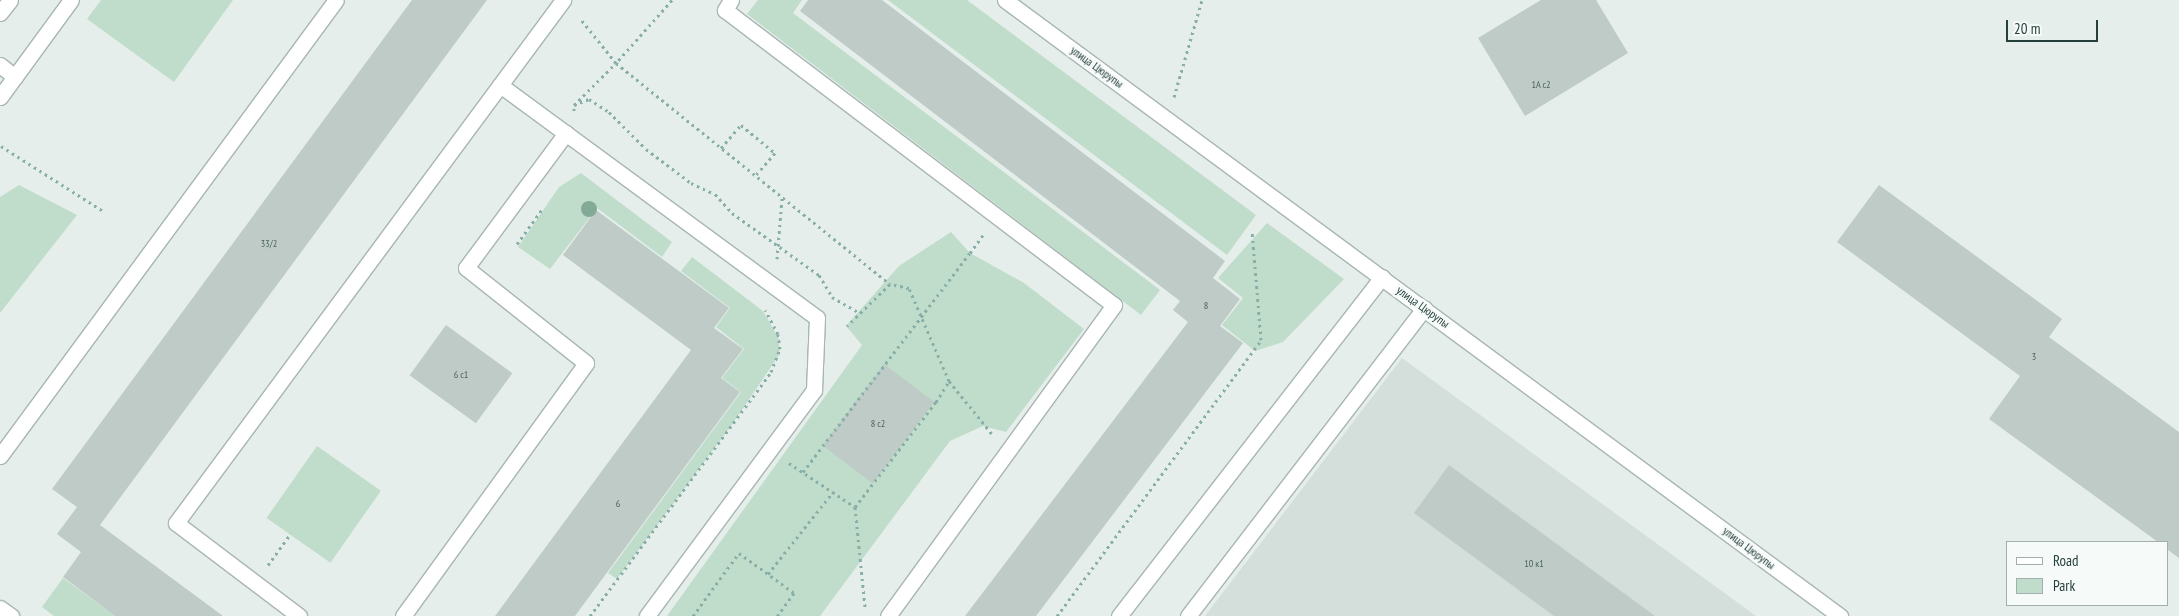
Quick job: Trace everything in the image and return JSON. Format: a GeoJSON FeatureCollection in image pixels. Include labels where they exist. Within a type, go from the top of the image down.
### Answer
{"type":"FeatureCollection","features":[{"type":"Feature","properties":{"kind":"street"},"geometry":{"type":"LineString","coordinates":[[0,13],[10,0]]}},
{"type":"Feature","properties":{"kind":"street"},"geometry":{"type":"LineString","coordinates":[[0,97],[71,0]]}},
{"type":"Feature","properties":{"kind":"street"},"geometry":{"type":"LineString","coordinates":[[0,456],[336,0]]}},
{"type":"Feature","properties":{"kind":"street"},"geometry":{"type":"LineString","coordinates":[[299,616],[176,523],[563,0]]}},
{"type":"Feature","properties":{"kind":"street"},"geometry":{"type":"LineString","coordinates":[[731,0],[725,10],[1114,306],[888,616]]}},
{"type":"Feature","properties":{"kind":"street","name":"улица Цюрупы"},"geometry":{"type":"LineString","coordinates":[[1005,0],[1840,616]]}},
{"type":"Feature","properties":{"kind":"street"},"geometry":{"type":"LineString","coordinates":[[0,65],[15,77]]}},
{"type":"Feature","properties":{"kind":"street"},"geometry":{"type":"LineString","coordinates":[[500,85],[817,318],[814,390],[647,616]]}},
{"type":"Feature","properties":{"kind":"street"},"geometry":{"type":"LineString","coordinates":[[403,616],[586,363],[466,268],[566,134]]}},
{"type":"Feature","properties":{"kind":"street"},"geometry":{"type":"LineString","coordinates":[[1119,616],[1382,277]]}},
{"type":"Feature","properties":{"kind":"street"},"geometry":{"type":"LineString","coordinates":[[1188,616],[1424,308]]}},
{"type":"Feature","properties":{"kind":"street"},"geometry":{"type":"LineString","coordinates":[[0,608],[11,616]]}},
{"type":"Feature","properties":{"kind":"path"},"geometry":{"type":"LineString","coordinates":[[672,0],[616,63],[574,105],[589,99],[609,112],[646,149],[690,183],[715,194],[732,213],[819,275],[832,298],[860,313]]}},
{"type":"Feature","properties":{"kind":"path"},"geometry":{"type":"LineString","coordinates":[[1167,119],[1202,0]]}},
{"type":"Feature","properties":{"kind":"path"},"geometry":{"type":"LineString","coordinates":[[576,14],[616,63],[890,284],[909,288],[948,381],[983,427]]}},
{"type":"Feature","properties":{"kind":"path"},"geometry":{"type":"LineString","coordinates":[[722,148],[741,124],[775,153],[756,176]]}},
{"type":"Feature","properties":{"kind":"path"},"geometry":{"type":"LineString","coordinates":[[1,146],[103,211]]}},
{"type":"Feature","properties":{"kind":"path"},"geometry":{"type":"LineString","coordinates":[[766,280],[775,269],[779,245],[782,197]]}},
{"type":"Feature","properties":{"kind":"path"},"geometry":{"type":"LineString","coordinates":[[517,244],[546,204]]}},
{"type":"Feature","properties":{"kind":"path"},"geometry":{"type":"LineString","coordinates":[[1057,616],[1261,340],[1252,230]]}},
{"type":"Feature","properties":{"kind":"path"},"geometry":{"type":"LineString","coordinates":[[803,472],[970,253]]}},
{"type":"Feature","properties":{"kind":"path"},"geometry":{"type":"LineString","coordinates":[[847,326],[890,284]]}},
{"type":"Feature","properties":{"kind":"path"},"geometry":{"type":"LineString","coordinates":[[590,616],[778,360],[778,334],[758,305]]}},
{"type":"Feature","properties":{"kind":"path"},"geometry":{"type":"LineString","coordinates":[[866,616],[855,507],[936,402],[948,381]]}},
{"type":"Feature","properties":{"kind":"path"},"geometry":{"type":"LineString","coordinates":[[770,450],[855,507]]}},
{"type":"Feature","properties":{"kind":"path"},"geometry":{"type":"LineString","coordinates":[[768,574],[833,492]]}},
{"type":"Feature","properties":{"kind":"path"},"geometry":{"type":"LineString","coordinates":[[255,584],[291,533]]}},
{"type":"Feature","properties":{"kind":"path"},"geometry":{"type":"LineString","coordinates":[[693,616],[739,553],[794,593],[777,616]]}},
{"type":"Feature","properties":{"kind":"shaded area"},"geometry":{"type":"Polygon","coordinates":[[[1402,358],[1756,616],[1205,616],[1402,358]]]}},
{"type":"Feature","properties":{"kind":"green space"},"geometry":{"type":"Polygon","coordinates":[[[101,0],[233,0],[174,82],[87,19],[101,0]]]}},
{"type":"Feature","properties":{"kind":"green space"},"geometry":{"type":"Polygon","coordinates":[[[758,0],[802,0],[793,13],[1160,290],[1141,315],[747,14],[758,0]]]}},
{"type":"Feature","properties":{"kind":"green space"},"geometry":{"type":"Polygon","coordinates":[[[888,0],[967,0],[1256,215],[1227,255],[888,0]]]}},
{"type":"Feature","properties":{"kind":"green space"},"geometry":{"type":"Polygon","coordinates":[[[581,173],[672,242],[662,257],[597,208],[550,269],[518,247],[559,187],[581,173]]]}},
{"type":"Feature","properties":{"kind":"green space"},"geometry":{"type":"Polygon","coordinates":[[[19,185],[77,215],[0,313],[0,197],[19,185]]]}},
{"type":"Feature","properties":{"kind":"green space"},"geometry":{"type":"Polygon","coordinates":[[[1267,223],[1344,279],[1283,342],[1255,351],[1222,325],[1243,298],[1218,278],[1267,223]]]}},
{"type":"Feature","properties":{"kind":"green space"},"geometry":{"type":"Polygon","coordinates":[[[951,232],[970,253],[1024,283],[1084,329],[1006,432],[983,426],[950,441],[820,616],[667,616],[862,345],[846,326],[899,266],[951,232]]]}},
{"type":"Feature","properties":{"kind":"green space"},"geometry":{"type":"Polygon","coordinates":[[[692,257],[763,311],[779,339],[779,355],[731,426],[617,579],[608,573],[741,392],[722,378],[744,349],[716,327],[730,308],[681,271],[692,257]]]}},
{"type":"Feature","properties":{"kind":"green space"},"geometry":{"type":"Polygon","coordinates":[[[317,446],[381,491],[330,563],[267,518],[317,446]]]}},
{"type":"Feature","properties":{"kind":"green space"},"geometry":{"type":"Polygon","coordinates":[[[63,578],[115,616],[54,616],[42,607],[63,578]]]}},
{"type":"Feature","properties":{"kind":"building"},"geometry":{"type":"Polygon","coordinates":[[[412,0],[487,0],[100,525],[223,616],[115,616],[63,577],[81,552],[57,534],[77,507],[52,489],[412,0]]]}},
{"type":"Feature","properties":{"kind":"building"},"geometry":{"type":"Polygon","coordinates":[[[808,0],[882,0],[1225,261],[1213,278],[1240,299],[1220,326],[1243,343],[1036,616],[965,616],[1188,322],[1173,310],[1180,301],[800,11],[808,0]]]}},
{"type":"Feature","properties":{"kind":"building"},"geometry":{"type":"Polygon","coordinates":[[[1541,0],[1596,0],[1628,53],[1525,116],[1478,38],[1541,0]]]}},
{"type":"Feature","properties":{"kind":"building"},"geometry":{"type":"Polygon","coordinates":[[[1879,185],[2062,319],[2049,337],[2179,432],[2179,558],[2169,551],[2169,541],[2157,541],[1989,419],[2020,376],[1837,242],[1879,185]]]}},
{"type":"Feature","properties":{"kind":"building"},"geometry":{"type":"Polygon","coordinates":[[[596,210],[729,308],[714,328],[743,349],[721,378],[740,392],[575,616],[495,616],[691,350],[563,255],[596,210]]]}},
{"type":"Feature","properties":{"kind":"building"},"geometry":{"type":"Polygon","coordinates":[[[446,325],[512,373],[476,423],[410,375],[446,325]]]}},
{"type":"Feature","properties":{"kind":"building"},"geometry":{"type":"Polygon","coordinates":[[[884,364],[934,402],[873,483],[823,445],[884,364]]]}},
{"type":"Feature","properties":{"kind":"building"},"geometry":{"type":"Polygon","coordinates":[[[1449,465],[1655,616],[1554,616],[1414,513],[1449,465]]]}}]}
